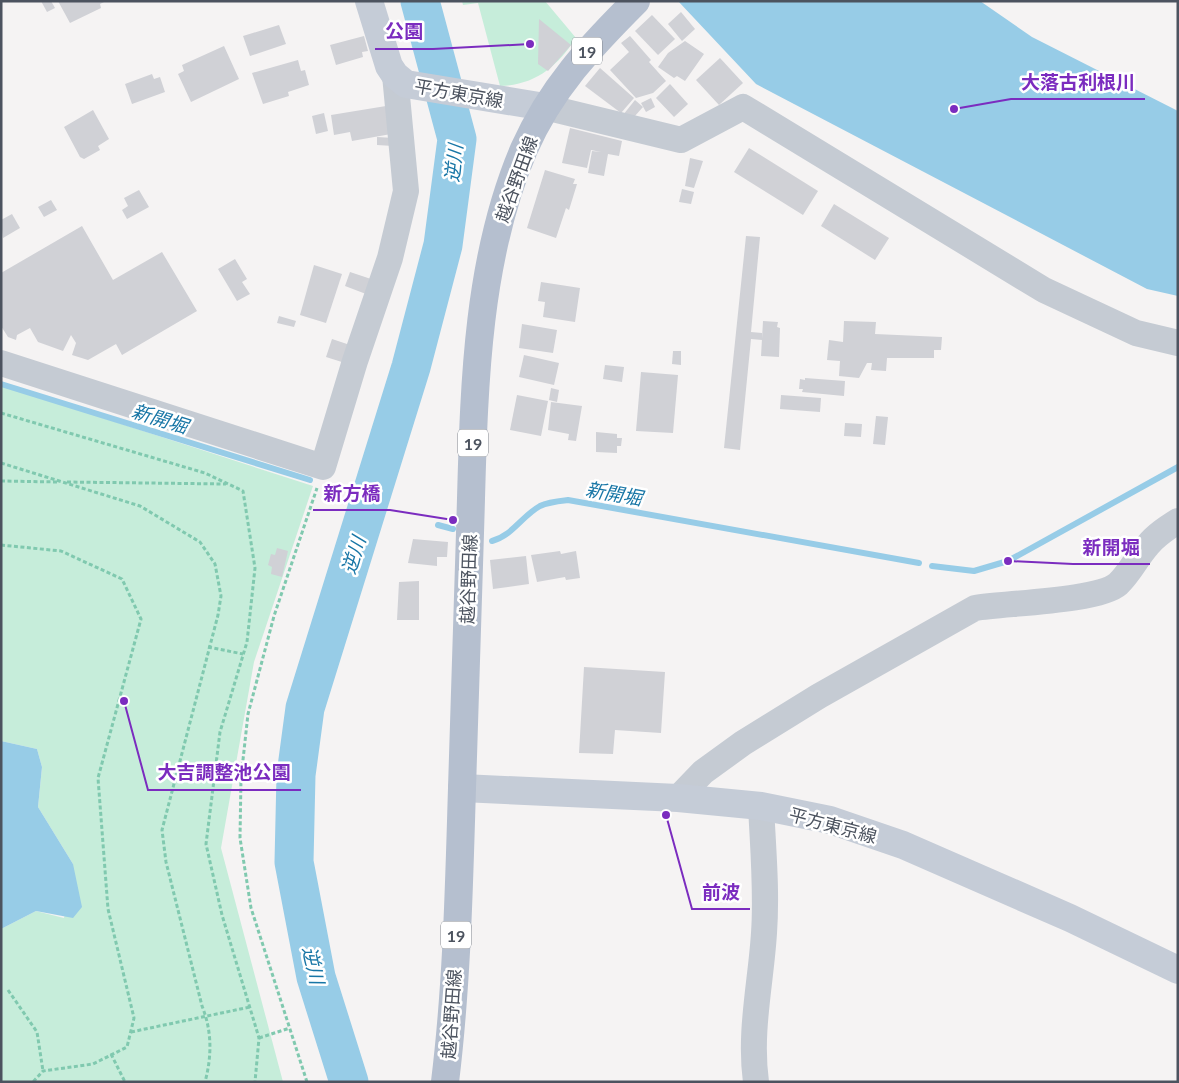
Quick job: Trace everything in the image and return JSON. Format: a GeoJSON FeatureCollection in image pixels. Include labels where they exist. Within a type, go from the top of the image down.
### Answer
{"type":"FeatureCollection","features":[{"type":"Feature","properties":{"kind":"main road","name":"平方東京線"},"geometry":{"type":"LineString","coordinates":[[369,1],[386,57],[395,76],[406,84],[472,97],[545,107]]}},
{"type":"Feature","properties":{"kind":"main road","name":"越谷野田線"},"geometry":{"type":"LineString","coordinates":[[446,1082],[456,932],[462,788],[472,457],[484,300],[493,247],[524,150],[545,107],[569,72],[636,1]]}},
{"type":"Feature","properties":{"kind":"main road","name":"平方東京線"},"geometry":{"type":"LineString","coordinates":[[462,788],[678,798],[762,806],[830,820],[903,845],[1070,918],[1178,970]]}},
{"type":"Feature","properties":{"kind":"street"},"geometry":{"type":"LineString","coordinates":[[1,363],[323,467],[355,361],[390,258],[406,191],[395,76]]}},
{"type":"Feature","properties":{"kind":"street"},"geometry":{"type":"LineString","coordinates":[[545,107],[681,140],[744,107],[1044,290],[1136,333],[1178,343]]}},
{"type":"Feature","properties":{"kind":"street"},"geometry":{"type":"LineString","coordinates":[[678,798],[703,772],[742,743],[819,696],[975,608],[1094,594],[1117,585],[1148,545],[1162,531],[1178,521]]}},
{"type":"Feature","properties":{"kind":"street"},"geometry":{"type":"LineString","coordinates":[[756,1082],[754,1068],[756,1004],[765,932],[762,806]]}},
{"type":"Feature","properties":{"kind":"path"},"geometry":{"type":"LineString","coordinates":[[1,413],[206,473],[243,490],[255,568],[247,642],[220,732],[206,844],[222,915],[259,1038],[255,1082]]}},
{"type":"Feature","properties":{"kind":"path"},"geometry":{"type":"LineString","coordinates":[[1,463],[140,506],[200,542],[215,564],[221,596],[218,615],[208,647],[162,830],[166,862],[210,1026],[209,1065],[205,1082]]}},
{"type":"Feature","properties":{"kind":"path"},"geometry":{"type":"LineString","coordinates":[[307,1082],[251,908],[240,838],[241,778],[248,714],[274,616],[323,467]]}},
{"type":"Feature","properties":{"kind":"path"},"geometry":{"type":"LineString","coordinates":[[1,481],[229,484]]}},
{"type":"Feature","properties":{"kind":"path"},"geometry":{"type":"LineString","coordinates":[[1,545],[61,551],[122,579],[141,619],[98,778],[108,909],[134,1018],[131,1032],[127,1047],[93,1064],[43,1070],[33,1082]]}},
{"type":"Feature","properties":{"kind":"path"},"geometry":{"type":"LineString","coordinates":[[208,647],[243,654]]}},
{"type":"Feature","properties":{"kind":"path"},"geometry":{"type":"LineString","coordinates":[[8,990],[37,1032],[43,1070]]}},
{"type":"Feature","properties":{"kind":"path"},"geometry":{"type":"LineString","coordinates":[[131,1032],[250,1006]]}},
{"type":"Feature","properties":{"kind":"path"},"geometry":{"type":"LineString","coordinates":[[259,1038],[290,1028]]}},
{"type":"Feature","properties":{"kind":"path"},"geometry":{"type":"LineString","coordinates":[[111,1054],[125,1082]]}},
{"type":"Feature","properties":{"kind":"green space"},"geometry":{"type":"Polygon","coordinates":[[[462,1],[545,1],[576,38],[561,58],[544,73],[524,82],[500,86],[478,3],[463,5],[462,1]]]}},
{"type":"Feature","properties":{"kind":"green space"},"geometry":{"type":"Polygon","coordinates":[[[1,385],[313,486],[254,662],[221,848],[283,1082],[1,1082],[1,929],[36,911],[64,918],[73,864],[38,807],[42,767],[37,749],[1,741],[1,385]]]}},
{"type":"Feature","properties":{"kind":"water"},"geometry":{"type":"Polygon","coordinates":[[[678,1],[980,1],[1032,37],[1178,111],[1178,296],[1147,289],[756,84],[678,1]]]}},
{"type":"Feature","properties":{"kind":"water"},"geometry":{"type":"Polygon","coordinates":[[[1,741],[37,749],[42,767],[38,807],[73,864],[82,907],[73,918],[36,911],[1,929],[1,741]]]}},
{"type":"Feature","properties":{"kind":"building"},"geometry":{"type":"Polygon","coordinates":[[[41,1],[51,1],[55,8],[47,12],[41,1]]]}},
{"type":"Feature","properties":{"kind":"building"},"geometry":{"type":"Polygon","coordinates":[[[58,1],[106,1],[100,4],[101,8],[70,23],[58,1]]]}},
{"type":"Feature","properties":{"kind":"building"},"geometry":{"type":"Polygon","coordinates":[[[681,12],[695,29],[682,41],[668,24],[681,12]]]}},
{"type":"Feature","properties":{"kind":"building"},"geometry":{"type":"Polygon","coordinates":[[[652,15],[675,39],[658,55],[635,31],[652,15]]]}},
{"type":"Feature","properties":{"kind":"building"},"geometry":{"type":"Polygon","coordinates":[[[539,19],[571,45],[548,71],[538,64],[539,19]]]}},
{"type":"Feature","properties":{"kind":"building"},"geometry":{"type":"Polygon","coordinates":[[[279,25],[286,44],[250,56],[243,36],[279,25]]]}},
{"type":"Feature","properties":{"kind":"building"},"geometry":{"type":"Polygon","coordinates":[[[364,36],[368,51],[362,52],[363,57],[336,65],[330,45],[364,36]]]}},
{"type":"Feature","properties":{"kind":"building"},"geometry":{"type":"Polygon","coordinates":[[[630,36],[666,81],[653,93],[636,98],[610,70],[629,52],[621,43],[630,36]]]}},
{"type":"Feature","properties":{"kind":"building"},"geometry":{"type":"Polygon","coordinates":[[[685,41],[704,54],[685,81],[677,76],[674,78],[658,67],[668,53],[685,41]]]}},
{"type":"Feature","properties":{"kind":"building"},"geometry":{"type":"Polygon","coordinates":[[[224,46],[239,79],[191,102],[178,74],[184,71],[182,65],[224,46]]]}},
{"type":"Feature","properties":{"kind":"building"},"geometry":{"type":"Polygon","coordinates":[[[720,58],[743,83],[719,105],[696,80],[720,58]]]}},
{"type":"Feature","properties":{"kind":"building"},"geometry":{"type":"Polygon","coordinates":[[[298,60],[301,71],[305,70],[309,85],[288,92],[289,96],[263,104],[252,73],[298,60]]]}},
{"type":"Feature","properties":{"kind":"building"},"geometry":{"type":"Polygon","coordinates":[[[600,68],[634,98],[621,113],[585,86],[600,68]]]}},
{"type":"Feature","properties":{"kind":"building"},"geometry":{"type":"Polygon","coordinates":[[[152,74],[154,79],[160,77],[165,92],[132,104],[125,84],[152,74]]]}},
{"type":"Feature","properties":{"kind":"building"},"geometry":{"type":"Polygon","coordinates":[[[670,84],[688,104],[674,117],[656,98],[670,84]]]}},
{"type":"Feature","properties":{"kind":"building"},"geometry":{"type":"Polygon","coordinates":[[[651,98],[655,107],[646,112],[641,103],[651,98]]]}},
{"type":"Feature","properties":{"kind":"building"},"geometry":{"type":"Polygon","coordinates":[[[635,100],[643,107],[634,117],[623,115],[635,100]]]}},
{"type":"Feature","properties":{"kind":"building"},"geometry":{"type":"Polygon","coordinates":[[[386,106],[391,134],[352,141],[350,132],[334,135],[331,115],[386,106]]]}},
{"type":"Feature","properties":{"kind":"building"},"geometry":{"type":"Polygon","coordinates":[[[93,110],[109,139],[98,146],[100,150],[84,159],[80,157],[64,127],[93,110]]]}},
{"type":"Feature","properties":{"kind":"building"},"geometry":{"type":"Polygon","coordinates":[[[324,113],[328,131],[316,134],[312,116],[324,113]]]}},
{"type":"Feature","properties":{"kind":"building"},"geometry":{"type":"Polygon","coordinates":[[[570,128],[622,141],[619,156],[608,154],[604,176],[588,173],[592,151],[601,152],[591,150],[587,168],[562,163],[570,128]]]}},
{"type":"Feature","properties":{"kind":"building"},"geometry":{"type":"Polygon","coordinates":[[[377,137],[394,138],[393,146],[377,145],[377,137]]]}},
{"type":"Feature","properties":{"kind":"building"},"geometry":{"type":"Polygon","coordinates":[[[749,148],[818,191],[803,215],[734,172],[749,148]]]}},
{"type":"Feature","properties":{"kind":"building"},"geometry":{"type":"Polygon","coordinates":[[[690,158],[703,161],[694,188],[685,186],[690,158]]]}},
{"type":"Feature","properties":{"kind":"building"},"geometry":{"type":"Polygon","coordinates":[[[545,170],[575,179],[573,184],[577,184],[569,210],[566,208],[556,238],[527,228],[545,170]]]}},
{"type":"Feature","properties":{"kind":"building"},"geometry":{"type":"Polygon","coordinates":[[[682,189],[694,192],[691,204],[679,202],[682,189]]]}},
{"type":"Feature","properties":{"kind":"building"},"geometry":{"type":"Polygon","coordinates":[[[139,190],[149,207],[127,219],[122,210],[128,206],[124,198],[139,190]]]}},
{"type":"Feature","properties":{"kind":"building"},"geometry":{"type":"Polygon","coordinates":[[[51,200],[57,210],[44,217],[38,207],[51,200]]]}},
{"type":"Feature","properties":{"kind":"building"},"geometry":{"type":"Polygon","coordinates":[[[834,204],[889,238],[875,260],[821,226],[834,204]]]}},
{"type":"Feature","properties":{"kind":"building"},"geometry":{"type":"Polygon","coordinates":[[[12,214],[20,228],[3,238],[1,220],[12,214]]]}},
{"type":"Feature","properties":{"kind":"building"},"geometry":{"type":"Polygon","coordinates":[[[82,226],[113,280],[162,252],[197,311],[122,355],[116,344],[88,360],[72,355],[76,343],[71,335],[63,351],[38,342],[30,328],[17,335],[16,340],[8,337],[1,326],[1,273],[82,226]]]}},
{"type":"Feature","properties":{"kind":"building"},"geometry":{"type":"Polygon","coordinates":[[[746,236],[760,237],[751,332],[762,333],[762,340],[751,339],[740,450],[724,448],[746,236]]]}},
{"type":"Feature","properties":{"kind":"building"},"geometry":{"type":"Polygon","coordinates":[[[235,259],[247,279],[242,282],[250,294],[237,301],[218,269],[235,259]]]}},
{"type":"Feature","properties":{"kind":"building"},"geometry":{"type":"Polygon","coordinates":[[[314,265],[342,274],[326,323],[300,315],[314,265]]]}},
{"type":"Feature","properties":{"kind":"building"},"geometry":{"type":"Polygon","coordinates":[[[350,272],[371,279],[366,294],[345,286],[350,272]]]}},
{"type":"Feature","properties":{"kind":"building"},"geometry":{"type":"Polygon","coordinates":[[[541,282],[580,288],[575,322],[543,317],[545,302],[538,301],[541,282]]]}},
{"type":"Feature","properties":{"kind":"building"},"geometry":{"type":"Polygon","coordinates":[[[279,316],[296,321],[294,327],[277,323],[279,316]]]}},
{"type":"Feature","properties":{"kind":"building"},"geometry":{"type":"Polygon","coordinates":[[[763,321],[778,322],[777,327],[780,328],[779,357],[761,356],[763,321]]]}},
{"type":"Feature","properties":{"kind":"building"},"geometry":{"type":"Polygon","coordinates":[[[844,321],[876,322],[875,334],[942,337],[941,350],[934,350],[934,358],[887,358],[886,371],[871,370],[872,363],[867,363],[859,378],[839,376],[840,361],[827,360],[829,340],[843,342],[844,321]]]}},
{"type":"Feature","properties":{"kind":"building"},"geometry":{"type":"Polygon","coordinates":[[[522,324],[557,330],[553,353],[519,348],[522,324]]]}},
{"type":"Feature","properties":{"kind":"building"},"geometry":{"type":"Polygon","coordinates":[[[332,339],[350,345],[345,363],[326,357],[332,339]]]}},
{"type":"Feature","properties":{"kind":"building"},"geometry":{"type":"Polygon","coordinates":[[[673,351],[681,351],[681,365],[672,364],[673,351]]]}},
{"type":"Feature","properties":{"kind":"building"},"geometry":{"type":"Polygon","coordinates":[[[524,355],[559,363],[554,385],[519,377],[524,355]]]}},
{"type":"Feature","properties":{"kind":"building"},"geometry":{"type":"Polygon","coordinates":[[[605,365],[624,367],[622,382],[603,379],[605,365]]]}},
{"type":"Feature","properties":{"kind":"building"},"geometry":{"type":"Polygon","coordinates":[[[641,372],[678,375],[673,433],[636,431],[641,372]]]}},
{"type":"Feature","properties":{"kind":"building"},"geometry":{"type":"Polygon","coordinates":[[[805,378],[845,381],[844,396],[802,392],[803,389],[799,389],[800,379],[805,380],[805,378]]]}},
{"type":"Feature","properties":{"kind":"building"},"geometry":{"type":"Polygon","coordinates":[[[551,388],[559,390],[557,402],[549,400],[551,388]]]}},
{"type":"Feature","properties":{"kind":"building"},"geometry":{"type":"Polygon","coordinates":[[[517,395],[548,401],[541,436],[510,430],[517,395]]]}},
{"type":"Feature","properties":{"kind":"building"},"geometry":{"type":"Polygon","coordinates":[[[781,395],[821,398],[820,412],[780,409],[781,395]]]}},
{"type":"Feature","properties":{"kind":"building"},"geometry":{"type":"Polygon","coordinates":[[[551,402],[582,406],[576,441],[568,440],[569,434],[548,430],[551,402]]]}},
{"type":"Feature","properties":{"kind":"building"},"geometry":{"type":"Polygon","coordinates":[[[876,416],[888,417],[885,445],[873,444],[876,416]]]}},
{"type":"Feature","properties":{"kind":"building"},"geometry":{"type":"Polygon","coordinates":[[[845,423],[862,424],[861,437],[844,436],[845,423]]]}},
{"type":"Feature","properties":{"kind":"building"},"geometry":{"type":"Polygon","coordinates":[[[596,432],[617,434],[617,438],[622,438],[621,446],[617,446],[617,453],[596,452],[596,432]]]}},
{"type":"Feature","properties":{"kind":"building"},"geometry":{"type":"Polygon","coordinates":[[[413,539],[448,542],[447,557],[437,557],[437,566],[408,563],[413,539]]]}},
{"type":"Feature","properties":{"kind":"building"},"geometry":{"type":"Polygon","coordinates":[[[277,548],[288,551],[282,577],[271,574],[272,567],[268,565],[271,554],[275,555],[277,548]]]}},
{"type":"Feature","properties":{"kind":"building"},"geometry":{"type":"Polygon","coordinates":[[[560,551],[561,554],[576,551],[580,578],[566,580],[565,577],[537,582],[531,555],[560,551]]]}},
{"type":"Feature","properties":{"kind":"building"},"geometry":{"type":"Polygon","coordinates":[[[526,556],[529,584],[493,589],[490,560],[526,556]]]}},
{"type":"Feature","properties":{"kind":"building"},"geometry":{"type":"Polygon","coordinates":[[[419,581],[419,620],[397,620],[399,582],[419,581]]]}},
{"type":"Feature","properties":{"kind":"building"},"geometry":{"type":"Polygon","coordinates":[[[584,667],[665,672],[661,733],[615,730],[613,754],[579,753],[584,667]]]}},
{"type":"Feature","properties":{"kind":"waterway","name":"逆川"},"geometry":{"type":"LineString","coordinates":[[349,1082],[316,977],[294,862],[296,775],[305,708],[411,367],[443,245],[457,139],[420,1]]}},
{"type":"Feature","properties":{"kind":"waterway","name":"新開堀"},"geometry":{"type":"LineString","coordinates":[[1,384],[310,480]]}},
{"type":"Feature","properties":{"kind":"waterway","name":"新開堀"},"geometry":{"type":"LineString","coordinates":[[932,566],[974,571],[1008,561],[1178,467]]}},
{"type":"Feature","properties":{"kind":"waterway","name":"新開堀"},"geometry":{"type":"LineString","coordinates":[[492,541],[505,535],[540,506],[568,500],[919,563]]}},
{"type":"Feature","properties":{"kind":"waterway","name":"新開堀"},"geometry":{"type":"LineString","coordinates":[[438,525],[453,529]]}},
{"type":"Feature","properties":{"kind":"place","name":"公園"},"geometry":{"type":"Point","coordinates":[530,44]}},
{"type":"Feature","properties":{"kind":"place","name":"大落古利根川"},"geometry":{"type":"Point","coordinates":[954,109]}},
{"type":"Feature","properties":{"kind":"place","name":"新方橋"},"geometry":{"type":"Point","coordinates":[453,520]}},
{"type":"Feature","properties":{"kind":"place","name":"新開堀"},"geometry":{"type":"Point","coordinates":[1008,561]}},
{"type":"Feature","properties":{"kind":"place","name":"大吉調整池公園"},"geometry":{"type":"Point","coordinates":[124,701]}},
{"type":"Feature","properties":{"kind":"place","name":"前波"},"geometry":{"type":"Point","coordinates":[666,815]}}]}
